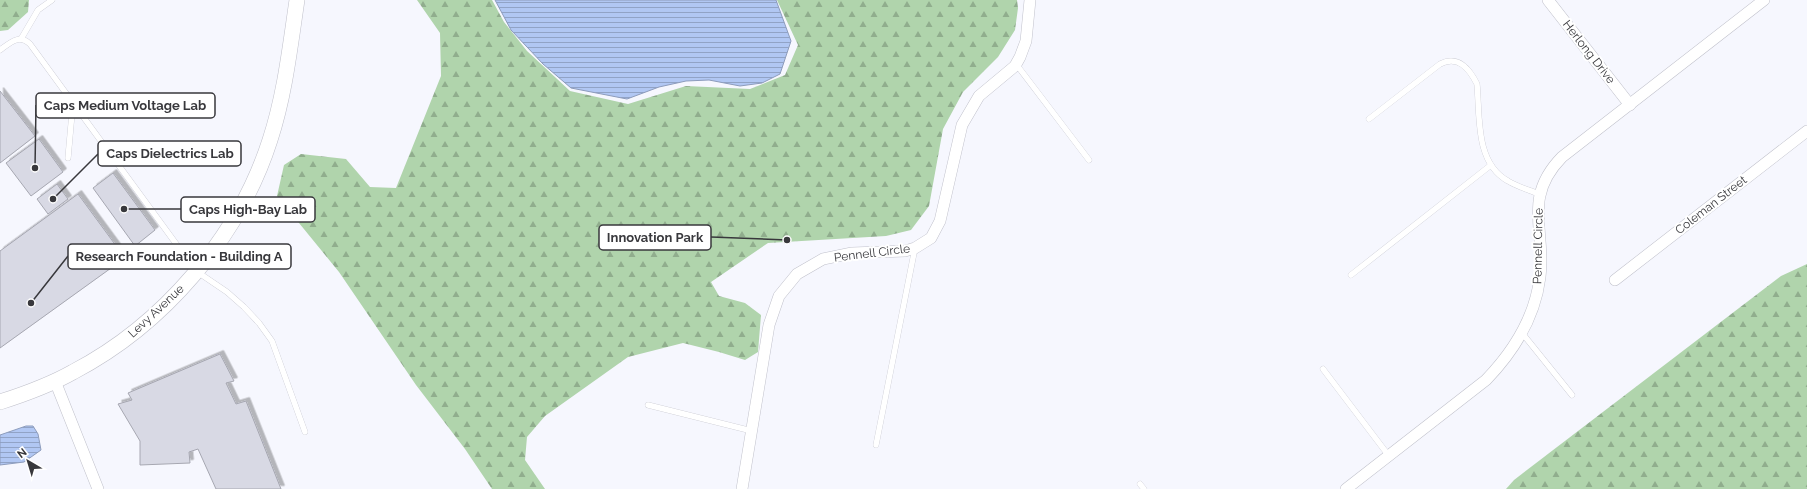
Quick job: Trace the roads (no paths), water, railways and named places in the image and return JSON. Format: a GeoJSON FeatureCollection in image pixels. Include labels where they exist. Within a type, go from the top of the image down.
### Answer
{"type":"FeatureCollection","features":[{"type":"Feature","properties":{"kind":"street","name":"Levy Avenue"},"geometry":{"type":"LineString","coordinates":[[0,402],[55,381],[86,365],[124,339],[154,316],[196,271],[222,237],[241,206],[259,169],[270,140],[284,86],[297,0]]}},
{"type":"Feature","properties":{"kind":"street","name":"Pennell Circle"},"geometry":{"type":"LineString","coordinates":[[742,489],[770,324],[779,296],[787,284],[809,266],[824,259],[845,254],[896,252],[915,248],[931,238],[938,226],[958,137],[967,114],[979,96],[1016,64],[1026,41],[1030,0]]}},
{"type":"Feature","properties":{"kind":"street","name":"Herlong Drive"},"geometry":{"type":"LineString","coordinates":[[1548,0],[1630,104]]}},
{"type":"Feature","properties":{"kind":"street","name":"Pennell Circle"},"geometry":{"type":"LineString","coordinates":[[1346,489],[1486,380],[1501,365],[1522,333],[1533,311],[1540,277],[1537,213],[1539,194],[1543,181],[1551,168],[1562,157],[1764,0]]}},
{"type":"Feature","properties":{"kind":"street","name":"Coleman Street"},"geometry":{"type":"LineString","coordinates":[[1615,280],[1807,131]]}},
{"type":"Feature","properties":{"kind":"street"},"geometry":{"type":"LineString","coordinates":[[55,381],[98,489]]}},
{"type":"Feature","properties":{"kind":"lane"},"geometry":{"type":"LineString","coordinates":[[21,39],[38,10],[52,0]]}},
{"type":"Feature","properties":{"kind":"lane"},"geometry":{"type":"LineString","coordinates":[[0,50],[13,41],[21,39],[25,39],[30,44],[196,271],[227,292],[259,323],[272,341],[306,432]]}},
{"type":"Feature","properties":{"kind":"lane"},"geometry":{"type":"LineString","coordinates":[[1369,119],[1440,64],[1454,60],[1460,62],[1472,74],[1477,84],[1484,155],[1491,165],[1507,181],[1539,194]]}},
{"type":"Feature","properties":{"kind":"lane"},"geometry":{"type":"LineString","coordinates":[[1016,64],[1089,160]]}},
{"type":"Feature","properties":{"kind":"lane"},"geometry":{"type":"LineString","coordinates":[[68,158],[72,102]]}},
{"type":"Feature","properties":{"kind":"lane"},"geometry":{"type":"LineString","coordinates":[[1351,275],[1491,165]]}},
{"type":"Feature","properties":{"kind":"lane"},"geometry":{"type":"LineString","coordinates":[[876,445],[915,248]]}},
{"type":"Feature","properties":{"kind":"lane"},"geometry":{"type":"LineString","coordinates":[[1522,333],[1572,394]]}},
{"type":"Feature","properties":{"kind":"lane"},"geometry":{"type":"LineString","coordinates":[[1323,369],[1389,456]]}},
{"type":"Feature","properties":{"kind":"lane"},"geometry":{"type":"LineString","coordinates":[[648,405],[752,431]]}},
{"type":"Feature","properties":{"kind":"water"},"geometry":{"type":"Polygon","coordinates":[[[495,0],[776,0],[791,41],[780,74],[762,83],[740,86],[709,80],[686,81],[659,87],[627,99],[571,88],[543,64],[511,30],[495,0]]]}},
{"type":"Feature","properties":{"kind":"water"},"geometry":{"type":"Polygon","coordinates":[[[26,426],[33,426],[38,434],[41,450],[24,462],[0,465],[0,435],[26,426]]]}},
{"type":"Feature","properties":{"kind":"place","name":"Caps Medium Voltage Lab"},"geometry":{"type":"Point","coordinates":[35,168]}},
{"type":"Feature","properties":{"kind":"place","name":"Caps Dielectrics Lab"},"geometry":{"type":"Point","coordinates":[53,199]}},
{"type":"Feature","properties":{"kind":"place","name":"Caps High-Bay Lab"},"geometry":{"type":"Point","coordinates":[124,209]}},
{"type":"Feature","properties":{"kind":"place","name":"Innovation Park"},"geometry":{"type":"Point","coordinates":[787,240]}},
{"type":"Feature","properties":{"kind":"place","name":"Research Foundation - Building A"},"geometry":{"type":"Point","coordinates":[31,303]}}]}
